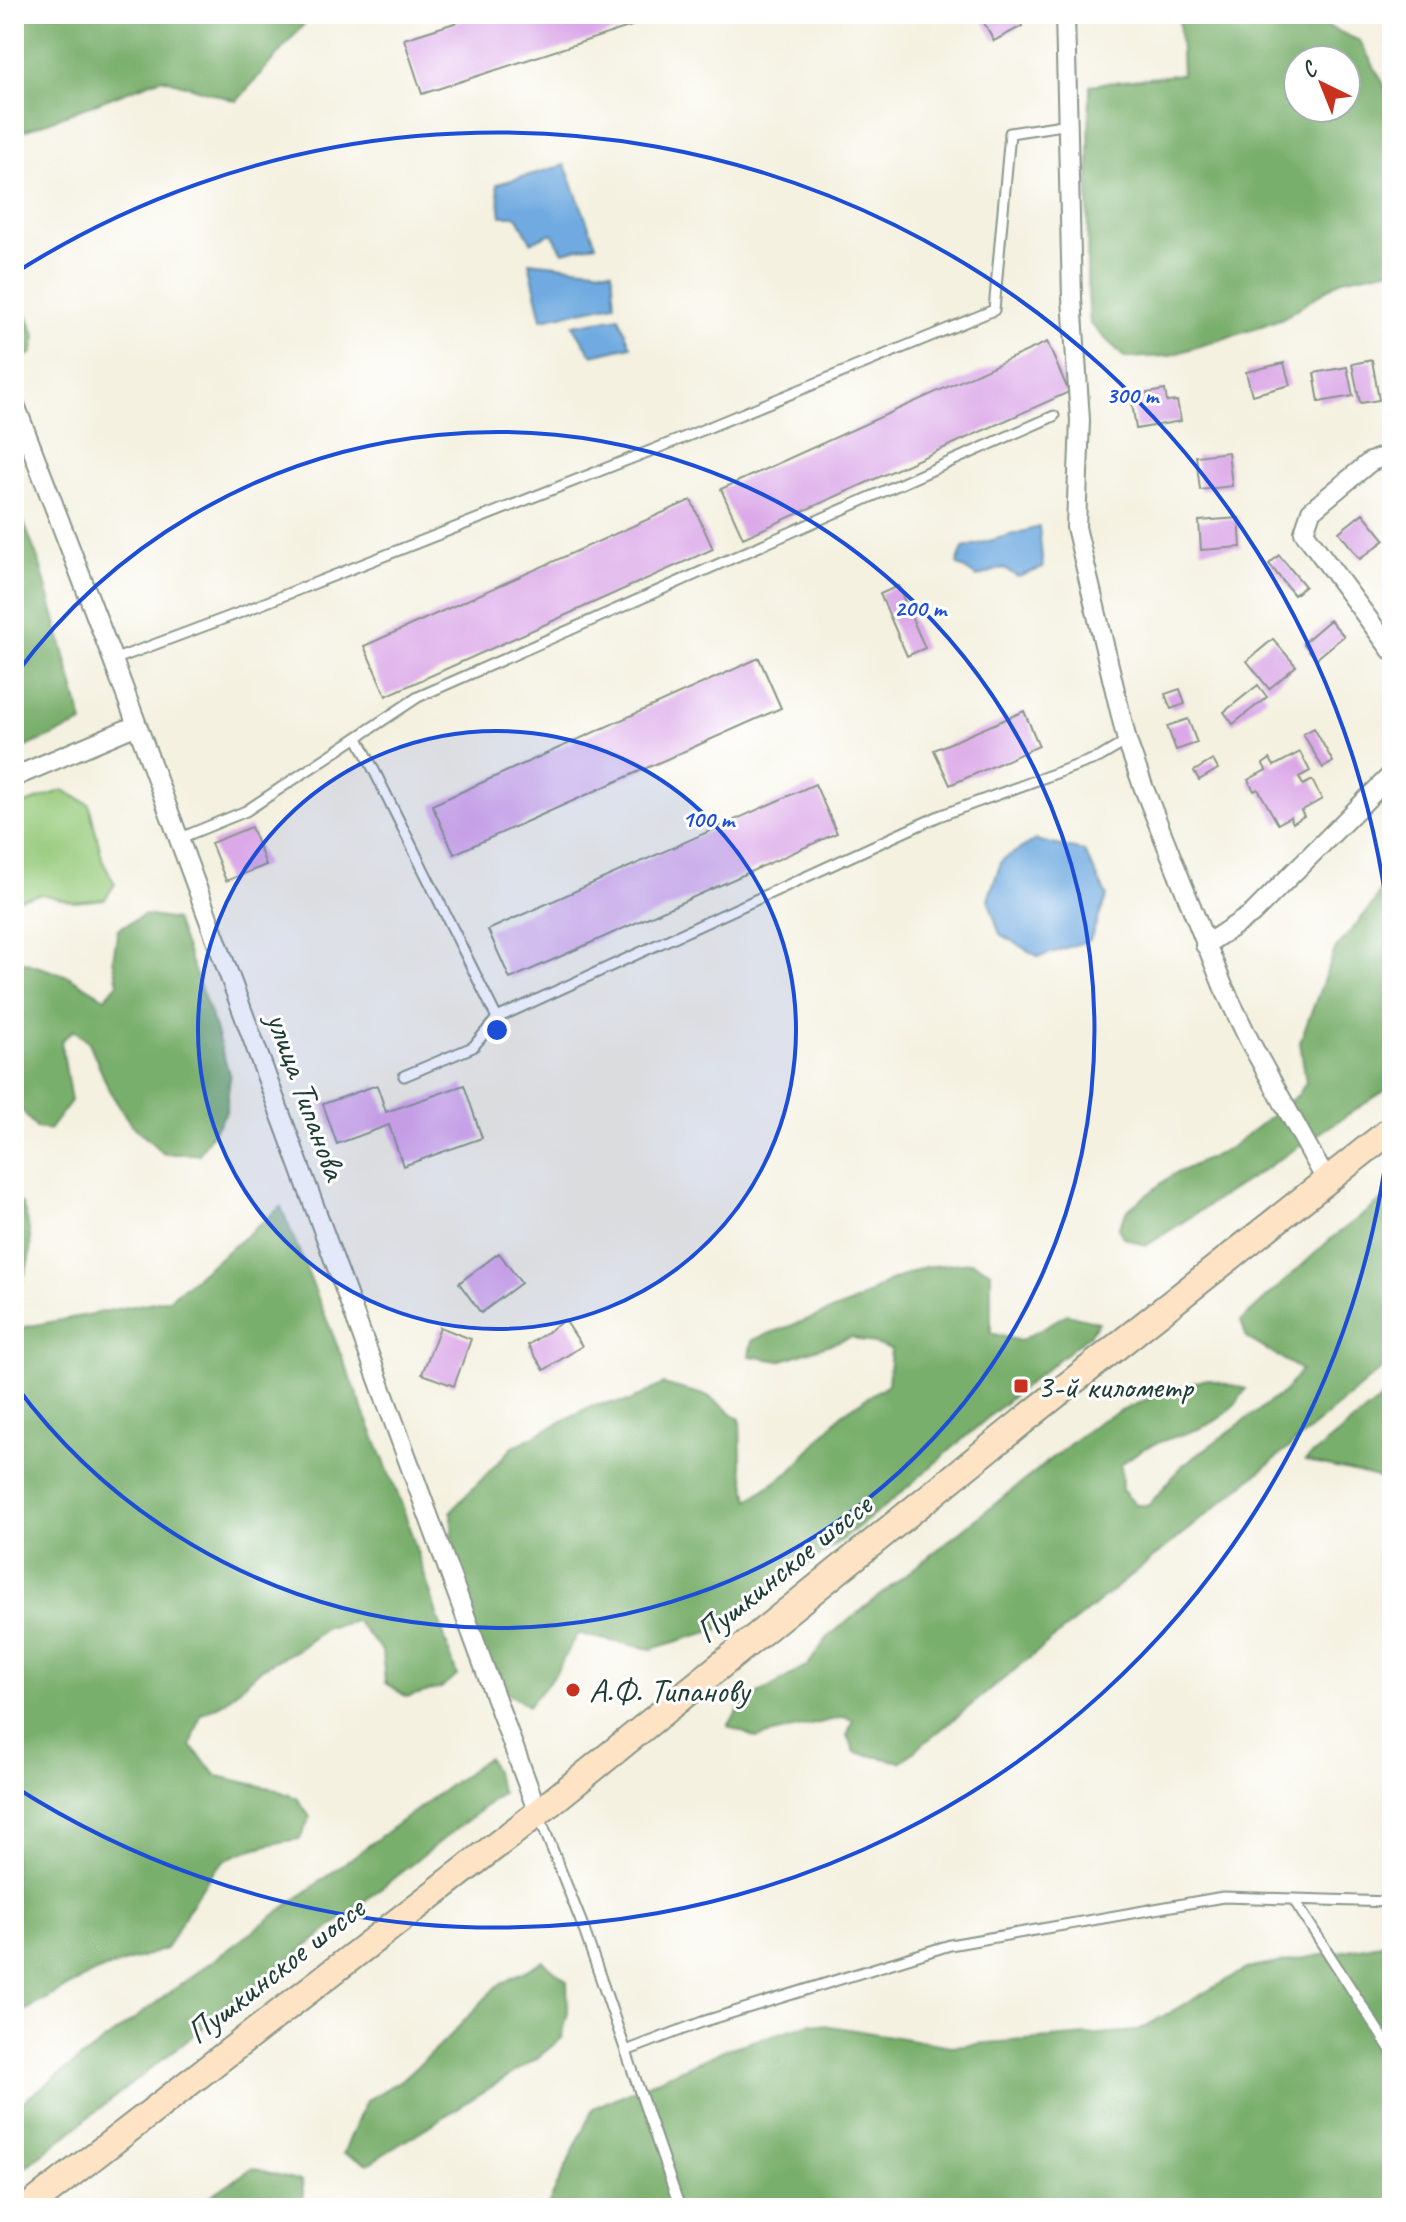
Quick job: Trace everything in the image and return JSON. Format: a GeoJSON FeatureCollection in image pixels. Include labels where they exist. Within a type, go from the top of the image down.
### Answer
{"type":"FeatureCollection","features":[{"type":"Feature","properties":{"kind":"main road","name":"Пушкинское шоссе"},"geometry":{"type":"LineString","coordinates":[[27,2208],[538,1813],[1039,1408],[1392,1129]]}},
{"type":"Feature","properties":{"kind":"street"},"geometry":{"type":"LineString","coordinates":[[1065,14],[1072,298],[1080,420],[1076,527],[1127,741],[1205,945],[1250,1042],[1326,1180]]}},
{"type":"Feature","properties":{"kind":"street","name":"улица Типанова"},"geometry":{"type":"LineString","coordinates":[[14,402],[113,660],[538,1813]]}},
{"type":"Feature","properties":{"kind":"street"},"geometry":{"type":"LineString","coordinates":[[1392,453],[1370,462],[1311,511],[1304,532],[1392,651]]}},
{"type":"Feature","properties":{"kind":"street"},"geometry":{"type":"LineString","coordinates":[[14,777],[137,725]]}},
{"type":"Feature","properties":{"kind":"street"},"geometry":{"type":"LineString","coordinates":[[1205,945],[1252,914],[1392,774]]}},
{"type":"Feature","properties":{"kind":"lane"},"geometry":{"type":"LineString","coordinates":[[113,660],[225,619],[653,449],[994,310],[1010,133],[1069,124]]}},
{"type":"Feature","properties":{"kind":"lane"},"geometry":{"type":"LineString","coordinates":[[178,839],[246,811],[418,697],[1054,416]]}},
{"type":"Feature","properties":{"kind":"lane"},"geometry":{"type":"LineString","coordinates":[[358,738],[497,1018]]}},
{"type":"Feature","properties":{"kind":"lane"},"geometry":{"type":"LineString","coordinates":[[404,1076],[473,1047],[497,1018],[939,816],[1100,757],[1127,741]]}},
{"type":"Feature","properties":{"kind":"lane"},"geometry":{"type":"LineString","coordinates":[[538,1813],[582,1924],[680,2208]]}},
{"type":"Feature","properties":{"kind":"lane"},"geometry":{"type":"LineString","coordinates":[[626,2051],[702,2022],[950,1945],[1223,1897],[1392,1902]]}},
{"type":"Feature","properties":{"kind":"lane"},"geometry":{"type":"LineString","coordinates":[[1294,1900],[1392,2052]]}},
{"type":"Feature","properties":{"kind":"green space"},"geometry":{"type":"Polygon","coordinates":[[[14,14],[312,15],[237,101],[162,78],[16,134],[14,141],[14,14]]]}},
{"type":"Feature","properties":{"kind":"green space"},"geometry":{"type":"Polygon","coordinates":[[[1179,14],[1307,14],[1313,20],[1360,41],[1362,44],[1282,44],[1282,124],[1362,124],[1362,45],[1392,99],[1392,269],[1343,279],[1285,317],[1251,330],[1168,356],[1125,358],[1090,324],[1087,276],[1090,85],[1182,74],[1179,14]]]}},
{"type":"Feature","properties":{"kind":"green space"},"geometry":{"type":"Polygon","coordinates":[[[14,285],[36,337],[32,353],[15,363],[14,285]]]}},
{"type":"Feature","properties":{"kind":"green space"},"geometry":{"type":"Polygon","coordinates":[[[14,497],[41,567],[83,723],[14,752],[14,497]]]}},
{"type":"Feature","properties":{"kind":"green space"},"geometry":{"type":"Polygon","coordinates":[[[63,790],[89,804],[103,862],[115,884],[105,899],[74,902],[41,894],[14,900],[14,808],[63,790]]]}},
{"type":"Feature","properties":{"kind":"green space"},"geometry":{"type":"Polygon","coordinates":[[[1392,866],[1392,1086],[1146,1246],[1123,1237],[1118,1228],[1129,1209],[1172,1175],[1229,1149],[1299,1094],[1306,1082],[1300,1042],[1335,950],[1374,903],[1392,866]]]}},
{"type":"Feature","properties":{"kind":"green space"},"geometry":{"type":"Polygon","coordinates":[[[144,915],[175,920],[230,1076],[226,1112],[199,1154],[164,1154],[130,1123],[109,1090],[89,1042],[74,1030],[61,1041],[71,1101],[49,1130],[36,1128],[14,1100],[14,959],[68,976],[105,998],[118,983],[113,959],[118,929],[144,915]]]}},
{"type":"Feature","properties":{"kind":"green space"},"geometry":{"type":"Polygon","coordinates":[[[1392,1193],[1392,1360],[1285,1451],[901,1762],[855,1752],[847,1736],[853,1720],[844,1717],[756,1738],[728,1726],[743,1703],[808,1665],[829,1636],[1099,1421],[1165,1391],[1207,1379],[1246,1389],[1236,1403],[1214,1422],[1147,1447],[1121,1464],[1122,1490],[1136,1505],[1149,1505],[1183,1465],[1285,1391],[1301,1370],[1247,1338],[1241,1321],[1333,1237],[1392,1193]]]}},
{"type":"Feature","properties":{"kind":"green space"},"geometry":{"type":"Polygon","coordinates":[[[14,1200],[22,1204],[29,1230],[30,1252],[14,1299],[14,1200]]]}},
{"type":"Feature","properties":{"kind":"green space"},"geometry":{"type":"Polygon","coordinates":[[[281,1207],[402,1505],[457,1676],[441,1688],[407,1697],[385,1683],[382,1651],[356,1621],[326,1628],[297,1650],[262,1668],[225,1702],[201,1714],[191,1746],[217,1776],[274,1789],[297,1798],[310,1817],[300,1839],[248,1851],[222,1863],[199,1892],[166,1949],[93,1973],[20,2013],[14,1991],[14,1329],[169,1299],[281,1207]]]}},
{"type":"Feature","properties":{"kind":"green space"},"geometry":{"type":"Polygon","coordinates":[[[971,1262],[991,1271],[991,1333],[1020,1341],[1067,1314],[1099,1322],[1089,1335],[883,1508],[729,1626],[651,1649],[577,1634],[554,1676],[528,1706],[490,1682],[454,1560],[451,1511],[513,1447],[593,1405],[630,1401],[663,1384],[708,1396],[740,1419],[741,1462],[749,1500],[792,1470],[842,1414],[888,1384],[891,1349],[851,1337],[780,1361],[749,1356],[752,1340],[855,1302],[888,1282],[924,1267],[971,1262]]]}},
{"type":"Feature","properties":{"kind":"green space"},"geometry":{"type":"Polygon","coordinates":[[[1392,1390],[1392,1481],[1305,1461],[1392,1390]]]}},
{"type":"Feature","properties":{"kind":"green space"},"geometry":{"type":"Polygon","coordinates":[[[488,1757],[502,1793],[14,2176],[14,2108],[488,1757]]]}},
{"type":"Feature","properties":{"kind":"green space"},"geometry":{"type":"Polygon","coordinates":[[[1392,1942],[1392,2208],[547,2208],[593,2108],[727,2049],[812,2023],[951,2046],[1137,2031],[1246,1969],[1392,1942]]]}},
{"type":"Feature","properties":{"kind":"green space"},"geometry":{"type":"Polygon","coordinates":[[[543,1961],[567,1981],[568,2012],[562,2038],[536,2059],[368,2164],[343,2154],[366,2101],[404,2078],[447,2039],[497,1986],[543,1961]]]}},
{"type":"Feature","properties":{"kind":"green space"},"geometry":{"type":"Polygon","coordinates":[[[252,2168],[302,2181],[304,2203],[296,2208],[193,2208],[252,2168]]]}},
{"type":"Feature","properties":{"kind":"water"},"geometry":{"type":"Polygon","coordinates":[[[565,165],[596,244],[563,252],[552,233],[531,242],[517,216],[501,216],[497,184],[565,165]]]}},
{"type":"Feature","properties":{"kind":"water"},"geometry":{"type":"Polygon","coordinates":[[[529,262],[612,271],[615,304],[542,319],[529,262]]]}},
{"type":"Feature","properties":{"kind":"water"},"geometry":{"type":"Polygon","coordinates":[[[619,317],[631,346],[592,355],[573,325],[619,317]]]}},
{"type":"Feature","properties":{"kind":"water"},"geometry":{"type":"Polygon","coordinates":[[[1039,527],[1043,568],[1018,577],[1003,568],[977,577],[957,564],[963,548],[1039,527]]]}},
{"type":"Feature","properties":{"kind":"water"},"geometry":{"type":"Polygon","coordinates":[[[1035,840],[1084,851],[1107,896],[1090,940],[1039,957],[1000,934],[988,899],[1002,860],[1035,840]]]}},
{"type":"Feature","properties":{"kind":"building"},"geometry":{"type":"Polygon","coordinates":[[[483,14],[645,14],[647,21],[422,94],[404,39],[483,14]]]}},
{"type":"Feature","properties":{"kind":"building"},"geometry":{"type":"Polygon","coordinates":[[[997,14],[1015,14],[1022,26],[994,41],[983,21],[997,14]]]}},
{"type":"Feature","properties":{"kind":"building"},"geometry":{"type":"Polygon","coordinates":[[[1047,342],[1069,392],[743,538],[721,489],[1047,342]]]}},
{"type":"Feature","properties":{"kind":"building"},"geometry":{"type":"Polygon","coordinates":[[[1372,360],[1379,400],[1360,403],[1352,364],[1372,360]]]}},
{"type":"Feature","properties":{"kind":"building"},"geometry":{"type":"Polygon","coordinates":[[[1284,363],[1290,385],[1252,395],[1246,372],[1284,363]]]}},
{"type":"Feature","properties":{"kind":"building"},"geometry":{"type":"Polygon","coordinates":[[[1347,367],[1353,396],[1319,402],[1314,373],[1347,367]]]}},
{"type":"Feature","properties":{"kind":"building"},"geometry":{"type":"Polygon","coordinates":[[[1165,390],[1167,402],[1177,401],[1181,421],[1136,429],[1131,396],[1165,390]]]}},
{"type":"Feature","properties":{"kind":"building"},"geometry":{"type":"Polygon","coordinates":[[[1228,452],[1232,486],[1200,490],[1196,456],[1228,452]]]}},
{"type":"Feature","properties":{"kind":"building"},"geometry":{"type":"Polygon","coordinates":[[[691,500],[713,549],[386,696],[364,646],[691,500]]]}},
{"type":"Feature","properties":{"kind":"building"},"geometry":{"type":"Polygon","coordinates":[[[1363,513],[1385,540],[1360,559],[1339,532],[1363,513]]]}},
{"type":"Feature","properties":{"kind":"building"},"geometry":{"type":"Polygon","coordinates":[[[1239,518],[1241,547],[1201,550],[1199,521],[1239,518]]]}},
{"type":"Feature","properties":{"kind":"building"},"geometry":{"type":"Polygon","coordinates":[[[1279,555],[1305,586],[1294,595],[1269,564],[1279,555]]]}},
{"type":"Feature","properties":{"kind":"building"},"geometry":{"type":"Polygon","coordinates":[[[898,586],[925,648],[907,656],[880,594],[898,586]]]}},
{"type":"Feature","properties":{"kind":"building"},"geometry":{"type":"Polygon","coordinates":[[[1330,620],[1344,636],[1316,659],[1303,643],[1330,620]]]}},
{"type":"Feature","properties":{"kind":"building"},"geometry":{"type":"Polygon","coordinates":[[[1273,639],[1296,666],[1269,689],[1247,661],[1273,639]]]}},
{"type":"Feature","properties":{"kind":"building"},"geometry":{"type":"Polygon","coordinates":[[[759,658],[781,708],[454,854],[432,805],[759,658]]]}},
{"type":"Feature","properties":{"kind":"building"},"geometry":{"type":"Polygon","coordinates":[[[1258,685],[1267,697],[1233,724],[1224,712],[1258,685]]]}},
{"type":"Feature","properties":{"kind":"building"},"geometry":{"type":"Polygon","coordinates":[[[1180,689],[1185,704],[1171,709],[1165,694],[1180,689]]]}},
{"type":"Feature","properties":{"kind":"building"},"geometry":{"type":"Polygon","coordinates":[[[1024,711],[1039,746],[950,785],[934,750],[1024,711]]]}},
{"type":"Feature","properties":{"kind":"building"},"geometry":{"type":"Polygon","coordinates":[[[1188,719],[1197,743],[1176,750],[1167,726],[1188,719]]]}},
{"type":"Feature","properties":{"kind":"building"},"geometry":{"type":"Polygon","coordinates":[[[1314,728],[1333,762],[1323,768],[1303,734],[1314,728]]]}},
{"type":"Feature","properties":{"kind":"building"},"geometry":{"type":"Polygon","coordinates":[[[1300,752],[1310,771],[1299,777],[1303,785],[1312,780],[1322,799],[1301,811],[1304,816],[1293,823],[1290,817],[1278,824],[1258,789],[1254,791],[1248,780],[1266,770],[1263,764],[1270,759],[1274,766],[1300,752]]]}},
{"type":"Feature","properties":{"kind":"building"},"geometry":{"type":"Polygon","coordinates":[[[1213,760],[1218,769],[1199,780],[1194,771],[1213,760]]]}},
{"type":"Feature","properties":{"kind":"building"},"geometry":{"type":"Polygon","coordinates":[[[815,784],[837,833],[510,979],[488,930],[815,784]]]}},
{"type":"Feature","properties":{"kind":"building"},"geometry":{"type":"Polygon","coordinates":[[[251,827],[266,865],[226,881],[211,843],[251,827]]]}},
{"type":"Feature","properties":{"kind":"building"},"geometry":{"type":"Polygon","coordinates":[[[377,1085],[386,1112],[464,1085],[482,1138],[403,1166],[389,1125],[337,1144],[323,1104],[377,1085]]]}},
{"type":"Feature","properties":{"kind":"building"},"geometry":{"type":"Polygon","coordinates":[[[499,1253],[521,1283],[481,1313],[459,1283],[499,1253]]]}},
{"type":"Feature","properties":{"kind":"building"},"geometry":{"type":"Polygon","coordinates":[[[565,1320],[582,1346],[544,1370],[528,1345],[565,1320]]]}},
{"type":"Feature","properties":{"kind":"building"},"geometry":{"type":"Polygon","coordinates":[[[440,1327],[471,1339],[454,1386],[422,1374],[440,1327]]]}},
{"type":"Feature","properties":{"kind":"place","name":"3-й километр"},"geometry":{"type":"Point","coordinates":[1021,1386]}},
{"type":"Feature","properties":{"kind":"place","name":"А.Ф. Типанову"},"geometry":{"type":"Point","coordinates":[573,1690]}}]}
